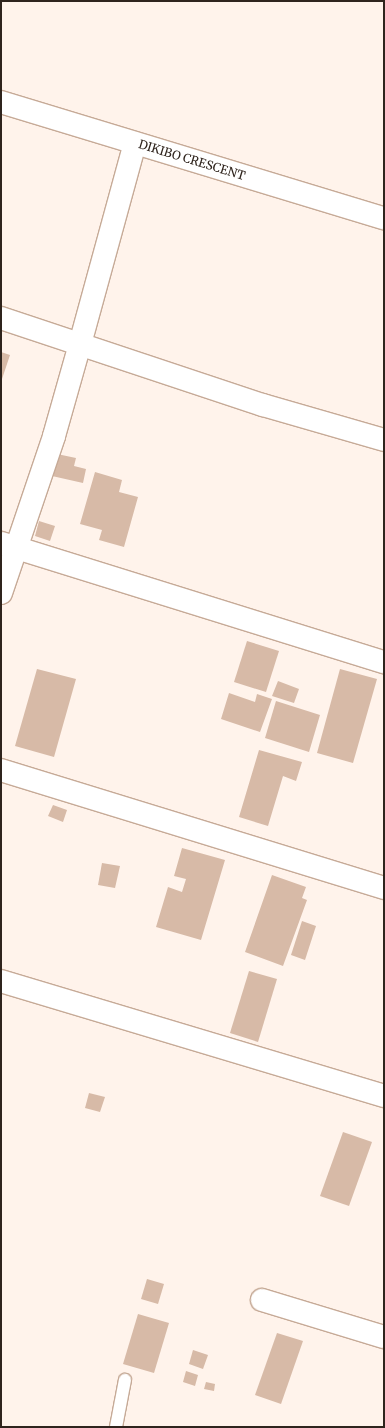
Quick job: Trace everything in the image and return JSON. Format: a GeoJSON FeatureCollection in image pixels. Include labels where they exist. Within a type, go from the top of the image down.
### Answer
{"type":"FeatureCollection","features":[{"type":"Feature","properties":{"kind":"street","name":"DIKIBO CRESCENT"},"geometry":{"type":"LineString","coordinates":[[1,102],[384,218]]}},
{"type":"Feature","properties":{"kind":"street"},"geometry":{"type":"LineString","coordinates":[[1,593],[8,545],[54,436],[135,143]]}},
{"type":"Feature","properties":{"kind":"street"},"geometry":{"type":"LineString","coordinates":[[1,318],[263,405],[384,440]]}},
{"type":"Feature","properties":{"kind":"street"},"geometry":{"type":"LineString","coordinates":[[8,545],[384,662]]}},
{"type":"Feature","properties":{"kind":"street"},"geometry":{"type":"LineString","coordinates":[[1,770],[384,888]]}},
{"type":"Feature","properties":{"kind":"street"},"geometry":{"type":"LineString","coordinates":[[1,981],[384,1096]]}},
{"type":"Feature","properties":{"kind":"street"},"geometry":{"type":"LineString","coordinates":[[262,1300],[384,1336]]}},
{"type":"Feature","properties":{"kind":"lane"},"geometry":{"type":"LineString","coordinates":[[116,1427],[125,1380]]}},
{"type":"Feature","properties":{"kind":"building"},"geometry":{"type":"Polygon","coordinates":[[[1,352],[10,355],[1,382],[1,352]]]}},
{"type":"Feature","properties":{"kind":"building"},"geometry":{"type":"Polygon","coordinates":[[[57,454],[76,458],[74,466],[86,469],[83,483],[52,476],[57,454]]]}},
{"type":"Feature","properties":{"kind":"building"},"geometry":{"type":"Polygon","coordinates":[[[95,472],[122,480],[119,492],[138,497],[124,547],[99,540],[102,530],[80,524],[95,472]]]}},
{"type":"Feature","properties":{"kind":"building"},"geometry":{"type":"Polygon","coordinates":[[[39,521],[55,526],[50,541],[35,536],[39,521]]]}},
{"type":"Feature","properties":{"kind":"building"},"geometry":{"type":"Polygon","coordinates":[[[247,641],[279,651],[266,692],[234,682],[247,641]]]}},
{"type":"Feature","properties":{"kind":"building"},"geometry":{"type":"Polygon","coordinates":[[[37,669],[76,679],[54,757],[15,746],[37,669]]]}},
{"type":"Feature","properties":{"kind":"building"},"geometry":{"type":"Polygon","coordinates":[[[340,669],[377,679],[353,763],[317,753],[340,669]]]}},
{"type":"Feature","properties":{"kind":"building"},"geometry":{"type":"Polygon","coordinates":[[[278,681],[299,689],[294,703],[272,696],[278,681]]]}},
{"type":"Feature","properties":{"kind":"building"},"geometry":{"type":"Polygon","coordinates":[[[229,693],[255,702],[257,694],[272,699],[260,732],[221,719],[229,693]]]}},
{"type":"Feature","properties":{"kind":"building"},"geometry":{"type":"Polygon","coordinates":[[[276,701],[320,715],[309,752],[265,738],[276,701]]]}},
{"type":"Feature","properties":{"kind":"building"},"geometry":{"type":"Polygon","coordinates":[[[259,750],[302,762],[296,781],[283,776],[268,826],[239,817],[259,750]]]}},
{"type":"Feature","properties":{"kind":"building"},"geometry":{"type":"Polygon","coordinates":[[[53,805],[67,810],[63,822],[48,816],[53,805]]]}},
{"type":"Feature","properties":{"kind":"building"},"geometry":{"type":"Polygon","coordinates":[[[182,848],[225,860],[201,940],[156,927],[168,887],[182,892],[186,879],[174,876],[182,848]]]}},
{"type":"Feature","properties":{"kind":"building"},"geometry":{"type":"Polygon","coordinates":[[[102,863],[120,866],[115,888],[98,885],[102,863]]]}},
{"type":"Feature","properties":{"kind":"building"},"geometry":{"type":"Polygon","coordinates":[[[272,875],[306,887],[302,898],[307,900],[283,966],[245,952],[272,875]]]}},
{"type":"Feature","properties":{"kind":"building"},"geometry":{"type":"Polygon","coordinates":[[[302,921],[316,926],[305,960],[291,955],[302,921]]]}},
{"type":"Feature","properties":{"kind":"building"},"geometry":{"type":"Polygon","coordinates":[[[249,971],[277,979],[258,1042],[230,1033],[249,971]]]}},
{"type":"Feature","properties":{"kind":"building"},"geometry":{"type":"Polygon","coordinates":[[[89,1093],[105,1097],[100,1112],[85,1108],[89,1093]]]}},
{"type":"Feature","properties":{"kind":"building"},"geometry":{"type":"Polygon","coordinates":[[[343,1132],[372,1142],[349,1206],[320,1196],[343,1132]]]}},
{"type":"Feature","properties":{"kind":"building"},"geometry":{"type":"Polygon","coordinates":[[[147,1279],[164,1284],[158,1304],[141,1299],[147,1279]]]}},
{"type":"Feature","properties":{"kind":"building"},"geometry":{"type":"Polygon","coordinates":[[[138,1314],[169,1323],[154,1373],[123,1364],[138,1314]]]}},
{"type":"Feature","properties":{"kind":"building"},"geometry":{"type":"Polygon","coordinates":[[[277,1333],[303,1341],[281,1404],[255,1395],[277,1333]]]}},
{"type":"Feature","properties":{"kind":"building"},"geometry":{"type":"Polygon","coordinates":[[[193,1350],[208,1355],[203,1369],[189,1364],[193,1350]]]}},
{"type":"Feature","properties":{"kind":"building"},"geometry":{"type":"Polygon","coordinates":[[[186,1371],[198,1375],[195,1386],[183,1382],[186,1371]]]}},
{"type":"Feature","properties":{"kind":"building"},"geometry":{"type":"Polygon","coordinates":[[[206,1382],[215,1384],[214,1391],[204,1389],[206,1382]]]}}]}
